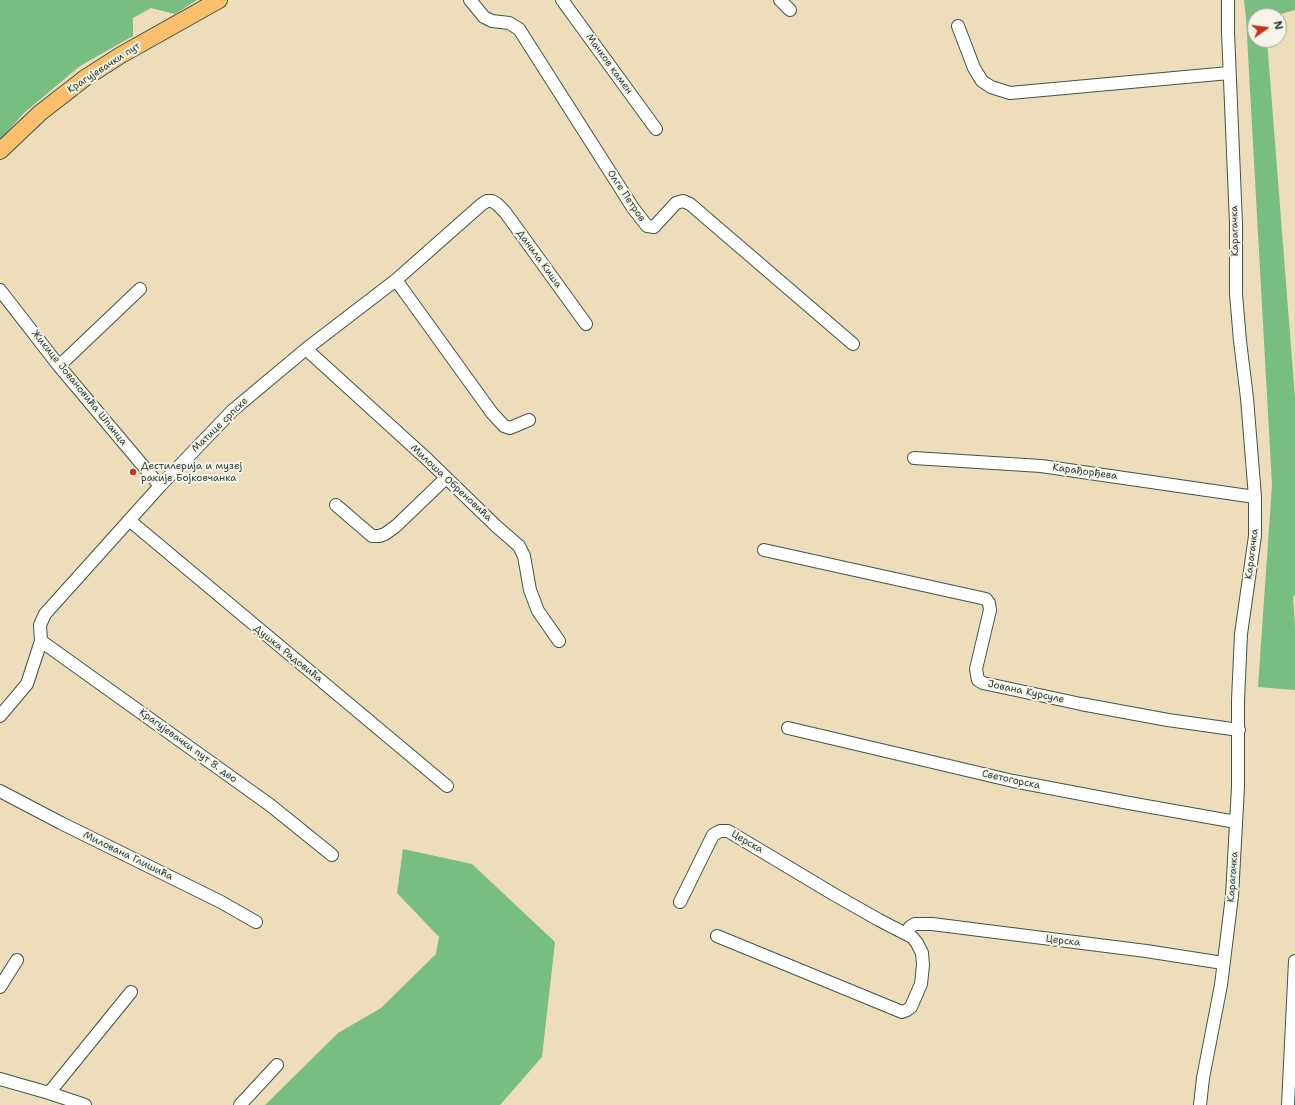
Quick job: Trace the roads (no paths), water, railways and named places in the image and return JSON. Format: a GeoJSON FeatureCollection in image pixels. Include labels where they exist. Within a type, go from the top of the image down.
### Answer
{"type":"FeatureCollection","features":[{"type":"Feature","properties":{"kind":"main road","name":"Крагујевачки пут"},"geometry":{"type":"LineString","coordinates":[[0,151],[40,113],[85,78],[121,55],[219,0]]}},
{"type":"Feature","properties":{"kind":"street","name":"Олге Петров"},"geometry":{"type":"LineString","coordinates":[[470,0],[484,17],[492,21],[509,23],[519,29],[629,201],[647,226],[654,227],[676,203],[683,201],[690,204],[853,344]]}},
{"type":"Feature","properties":{"kind":"street","name":"Мачков камен"},"geometry":{"type":"LineString","coordinates":[[562,0],[656,129]]}},
{"type":"Feature","properties":{"kind":"street"},"geometry":{"type":"LineString","coordinates":[[780,0],[790,10]]}},
{"type":"Feature","properties":{"kind":"street","name":"Карагачка"},"geometry":{"type":"LineString","coordinates":[[1200,1105],[1203,1078],[1217,1004],[1232,896],[1238,787],[1238,687],[1240,634],[1255,536],[1255,497],[1247,398],[1236,294],[1236,224],[1229,74],[1228,0]]}},
{"type":"Feature","properties":{"kind":"street"},"geometry":{"type":"LineString","coordinates":[[958,26],[974,68],[982,81],[991,87],[1010,93],[1229,74]]}},
{"type":"Feature","properties":{"kind":"street","name":"Матице српске"},"geometry":{"type":"LineString","coordinates":[[0,716],[27,684],[41,641],[40,625],[45,614],[160,486],[233,410],[306,349],[396,280],[487,201]]}},
{"type":"Feature","properties":{"kind":"street","name":"Данила Киша"},"geometry":{"type":"LineString","coordinates":[[487,201],[492,201],[497,204],[505,212],[586,324]]}},
{"type":"Feature","properties":{"kind":"street"},"geometry":{"type":"LineString","coordinates":[[396,280],[492,413],[504,426],[510,428],[529,420]]}},
{"type":"Feature","properties":{"kind":"street"},"geometry":{"type":"LineString","coordinates":[[58,366],[140,289]]}},
{"type":"Feature","properties":{"kind":"street","name":"Жикице Јовановића Шпанца"},"geometry":{"type":"LineString","coordinates":[[0,290],[58,366],[160,486]]}},
{"type":"Feature","properties":{"kind":"street","name":"Милоша Обреновића"},"geometry":{"type":"LineString","coordinates":[[306,349],[519,546],[522,550],[530,590],[538,611],[559,641]]}},
{"type":"Feature","properties":{"kind":"street","name":"Карађорђева"},"geometry":{"type":"LineString","coordinates":[[914,458],[1041,466],[1255,497]]}},
{"type":"Feature","properties":{"kind":"street"},"geometry":{"type":"LineString","coordinates":[[336,505],[372,536],[379,536],[385,534],[396,526],[446,478]]}},
{"type":"Feature","properties":{"kind":"street","name":"Душка Радовића"},"geometry":{"type":"LineString","coordinates":[[129,520],[252,625],[447,786]]}},
{"type":"Feature","properties":{"kind":"street","name":"Јована Курсуле"},"geometry":{"type":"LineString","coordinates":[[764,550],[986,599],[989,603],[990,610],[976,669],[978,680],[983,683],[1146,716],[1239,730]]}},
{"type":"Feature","properties":{"kind":"street","name":"Крагујевачки пут 8. део"},"geometry":{"type":"LineString","coordinates":[[41,641],[270,805],[332,855]]}},
{"type":"Feature","properties":{"kind":"street","name":"Светогорска"},"geometry":{"type":"LineString","coordinates":[[788,728],[1013,781],[1236,822]]}},
{"type":"Feature","properties":{"kind":"street","name":"Милована Глишића"},"geometry":{"type":"LineString","coordinates":[[0,791],[61,823],[222,902],[256,922]]}},
{"type":"Feature","properties":{"kind":"street","name":"Церска"},"geometry":{"type":"LineString","coordinates":[[680,902],[713,835],[720,831],[728,831],[879,920],[912,937],[922,953],[923,965],[920,984],[912,1007],[902,1012],[717,936]]}},
{"type":"Feature","properties":{"kind":"street","name":"Церска"},"geometry":{"type":"LineString","coordinates":[[906,934],[910,927],[915,924],[932,924],[1146,951],[1223,963]]}},
{"type":"Feature","properties":{"kind":"street"},"geometry":{"type":"LineString","coordinates":[[0,987],[17,960]]}},
{"type":"Feature","properties":{"kind":"street"},"geometry":{"type":"LineString","coordinates":[[1288,1105],[1295,961]]}},
{"type":"Feature","properties":{"kind":"street"},"geometry":{"type":"LineString","coordinates":[[49,1093],[131,992]]}},
{"type":"Feature","properties":{"kind":"street"},"geometry":{"type":"LineString","coordinates":[[240,1105],[277,1065]]}},
{"type":"Feature","properties":{"kind":"street"},"geometry":{"type":"LineString","coordinates":[[0,1079],[85,1105]]}},
{"type":"Feature","properties":{"kind":"place","name":"Дестилерија и музеј ракије Бојковчанка"},"geometry":{"type":"Point","coordinates":[133,472]}}]}
